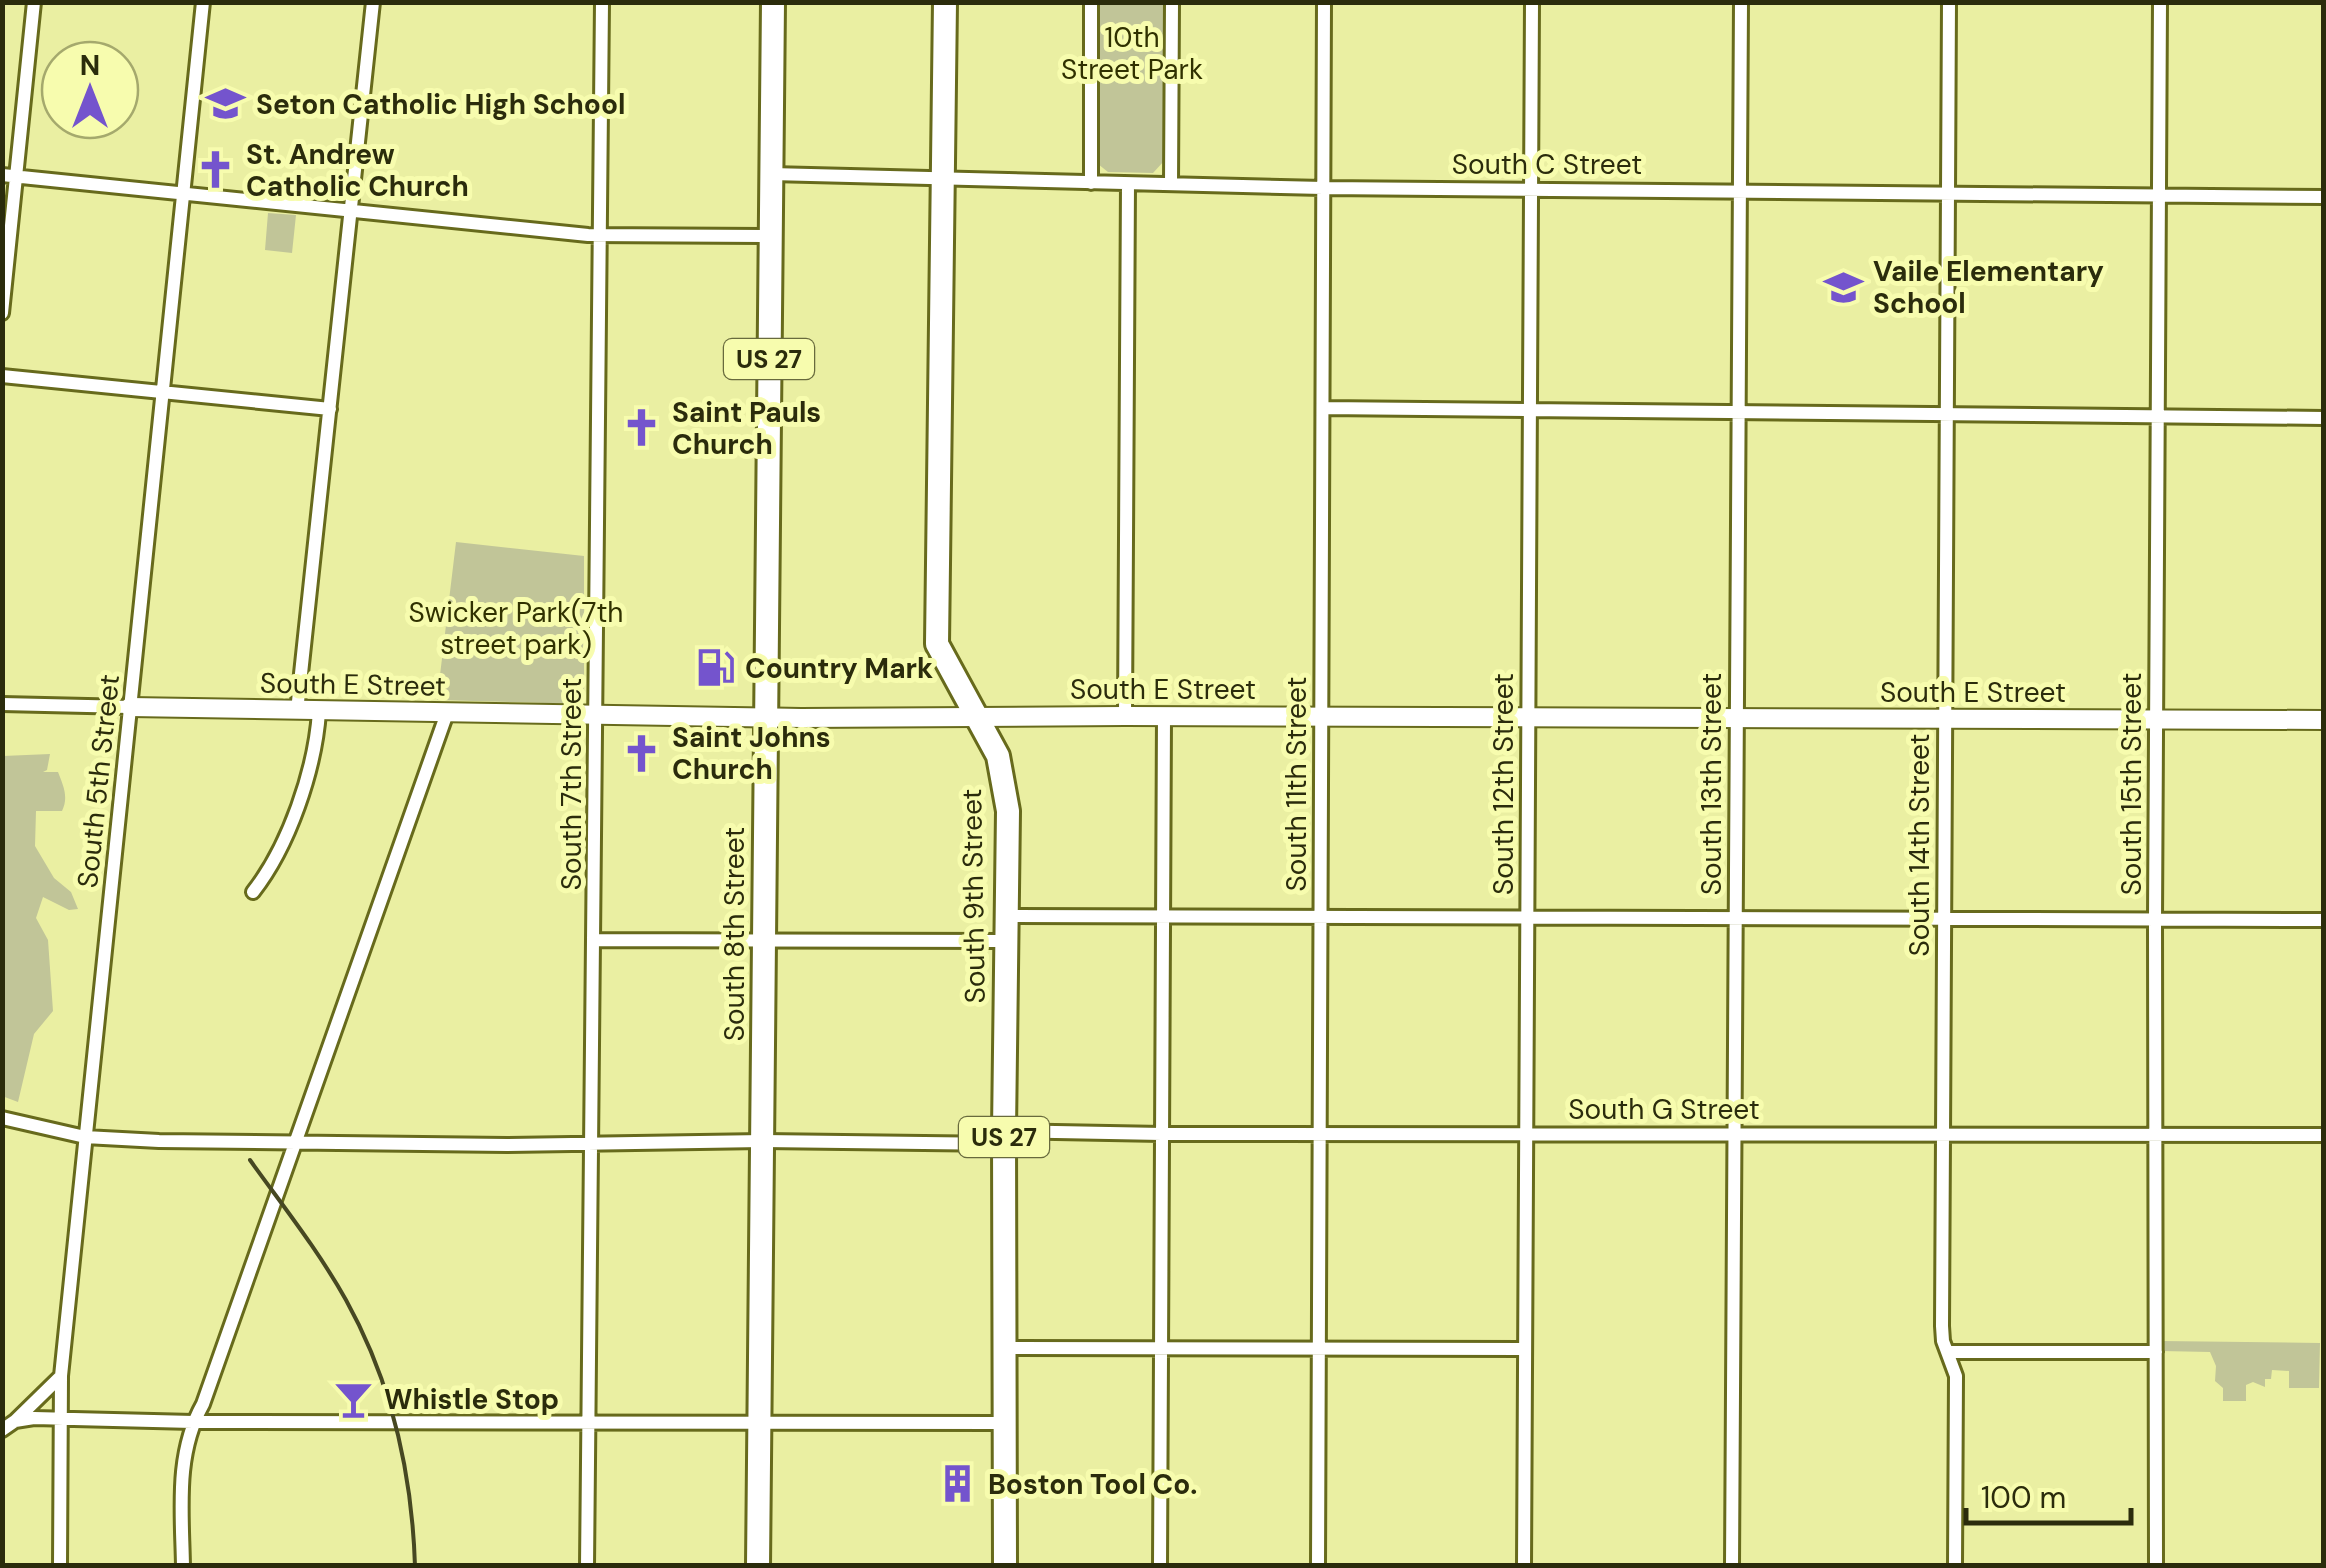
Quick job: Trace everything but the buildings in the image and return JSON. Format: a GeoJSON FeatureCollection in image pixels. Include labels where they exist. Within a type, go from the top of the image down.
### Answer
{"type":"FeatureCollection","features":[{"type":"Feature","properties":{"kind":"highway","name":"South 8th Street"},"geometry":{"type":"LineString","coordinates":[[758,1566],[772,2]]}},
{"type":"Feature","properties":{"kind":"highway","name":"South 9th Street"},"geometry":{"type":"LineString","coordinates":[[944,2],[938,644],[998,756],[1008,811],[1005,1566]]}},
{"type":"Feature","properties":{"kind":"street"},"geometry":{"type":"LineString","coordinates":[[2,313],[9,176],[34,2]]}},
{"type":"Feature","properties":{"kind":"street","name":"South 5th Street"},"geometry":{"type":"LineString","coordinates":[[60,1566],[60,1376],[204,2]]}},
{"type":"Feature","properties":{"kind":"street"},"geometry":{"type":"LineString","coordinates":[[297,711],[373,2]]}},
{"type":"Feature","properties":{"kind":"street","name":"South 7th Street"},"geometry":{"type":"LineString","coordinates":[[587,1566],[602,2]]}},
{"type":"Feature","properties":{"kind":"street"},"geometry":{"type":"LineString","coordinates":[[1091,2],[1091,183]]}},
{"type":"Feature","properties":{"kind":"street"},"geometry":{"type":"LineString","coordinates":[[1171,184],[1172,2]]}},
{"type":"Feature","properties":{"kind":"street","name":"South 11th Street"},"geometry":{"type":"LineString","coordinates":[[1318,1566],[1324,2]]}},
{"type":"Feature","properties":{"kind":"street","name":"South 12th Street"},"geometry":{"type":"LineString","coordinates":[[1524,1566],[1532,2]]}},
{"type":"Feature","properties":{"kind":"street","name":"South 13th Street"},"geometry":{"type":"LineString","coordinates":[[1732,1566],[1741,2]]}},
{"type":"Feature","properties":{"kind":"street","name":"South 14th Street"},"geometry":{"type":"LineString","coordinates":[[1950,2],[1942,1326],[1956,1376],[1955,1566]]}},
{"type":"Feature","properties":{"kind":"street","name":"South 15th Street"},"geometry":{"type":"LineString","coordinates":[[2156,1566],[2160,2]]}},
{"type":"Feature","properties":{"kind":"street","name":"South C Street"},"geometry":{"type":"LineString","coordinates":[[771,174],[1323,188],[2324,197]]}},
{"type":"Feature","properties":{"kind":"street"},"geometry":{"type":"LineString","coordinates":[[9,176],[599,235],[770,236]]}},
{"type":"Feature","properties":{"kind":"street"},"geometry":{"type":"LineString","coordinates":[[1126,716],[1128,184]]}},
{"type":"Feature","properties":{"kind":"street"},"geometry":{"type":"LineString","coordinates":[[2,376],[330,409]]}},
{"type":"Feature","properties":{"kind":"street"},"geometry":{"type":"LineString","coordinates":[[1323,408],[2324,418]]}},
{"type":"Feature","properties":{"kind":"street","name":"South E Street"},"geometry":{"type":"LineString","coordinates":[[2,704],[319,712],[766,716],[2324,720]]}},
{"type":"Feature","properties":{"kind":"street"},"geometry":{"type":"LineString","coordinates":[[253,892],[275,864],[317,747],[319,712]]}},
{"type":"Feature","properties":{"kind":"street"},"geometry":{"type":"LineString","coordinates":[[182,1566],[182,1464],[193,1422],[203,1404],[447,713]]}},
{"type":"Feature","properties":{"kind":"street"},"geometry":{"type":"LineString","coordinates":[[1160,1566],[1164,717]]}},
{"type":"Feature","properties":{"kind":"street"},"geometry":{"type":"LineString","coordinates":[[1006,916],[2324,920]]}},
{"type":"Feature","properties":{"kind":"street"},"geometry":{"type":"LineString","coordinates":[[594,940],[1006,942]]}},
{"type":"Feature","properties":{"kind":"street","name":"South G Street"},"geometry":{"type":"LineString","coordinates":[[2,1118],[85,1137],[159,1141],[592,1143],[1162,1134],[2324,1135]]}},
{"type":"Feature","properties":{"kind":"street"},"geometry":{"type":"LineString","coordinates":[[1007,1348],[1524,1349]]}},
{"type":"Feature","properties":{"kind":"street"},"geometry":{"type":"LineString","coordinates":[[1947,1352],[2156,1352]]}},
{"type":"Feature","properties":{"kind":"street"},"geometry":{"type":"LineString","coordinates":[[2,1430],[60,1376]]}},
{"type":"Feature","properties":{"kind":"street"},"geometry":{"type":"LineString","coordinates":[[15,1421],[1006,1422]]}},
{"type":"Feature","properties":{"kind":"green space","name":"10th Street Park"},"geometry":{"type":"Polygon","coordinates":[[[1098,3],[1165,3],[1164,161],[1153,173],[1108,172],[1098,164],[1098,3]]]}},
{"type":"Feature","properties":{"kind":"green space"},"geometry":{"type":"Polygon","coordinates":[[[268,213],[296,215],[292,253],[265,250],[268,213]]]}},
{"type":"Feature","properties":{"kind":"green space","name":"Swicker Park(7th street park)"},"geometry":{"type":"Polygon","coordinates":[[[456,542],[584,556],[584,704],[437,700],[456,542]]]}},
{"type":"Feature","properties":{"kind":"green space"},"geometry":{"type":"Polygon","coordinates":[[[50,754],[47,770],[43,772],[58,772],[65,801],[62,811],[36,811],[35,846],[54,878],[71,892],[78,909],[69,910],[43,897],[36,918],[48,940],[53,1011],[34,1034],[18,1102],[2,1096],[3,756],[50,754]]]}},
{"type":"Feature","properties":{"kind":"green space"},"geometry":{"type":"Polygon","coordinates":[[[2161,1341],[2320,1343],[2319,1388],[2289,1388],[2289,1371],[2272,1370],[2271,1379],[2265,1379],[2265,1387],[2253,1382],[2246,1385],[2246,1401],[2223,1401],[2223,1388],[2215,1381],[2216,1366],[2210,1352],[2161,1351],[2161,1341]]]}},
{"type":"Feature","properties":{"kind":"railway"},"geometry":{"type":"LineString","coordinates":[[250,1160],[300,1228],[362,1331],[387,1395],[404,1462],[415,1566]]}},
{"type":"Feature","properties":{"kind":"place","name":"Seton Catholic High School"},"geometry":{"type":"Point","coordinates":[226,104]}},
{"type":"Feature","properties":{"kind":"place","name":"St. Andrew Catholic Church"},"geometry":{"type":"Point","coordinates":[216,170]}},
{"type":"Feature","properties":{"kind":"place","name":"Vaile Elementary School"},"geometry":{"type":"Point","coordinates":[1843,287]}},
{"type":"Feature","properties":{"kind":"place","name":"Saint Pauls Church"},"geometry":{"type":"Point","coordinates":[642,428]}},
{"type":"Feature","properties":{"kind":"place","name":"Country Mark"},"geometry":{"type":"Point","coordinates":[715,668]}},
{"type":"Feature","properties":{"kind":"place","name":"Saint Johns Church"},"geometry":{"type":"Point","coordinates":[642,753]}},
{"type":"Feature","properties":{"kind":"place","name":"Whistle Stop"},"geometry":{"type":"Point","coordinates":[354,1399]}},
{"type":"Feature","properties":{"kind":"place","name":"Boston Tool Co."},"geometry":{"type":"Point","coordinates":[958,1484]}}]}
